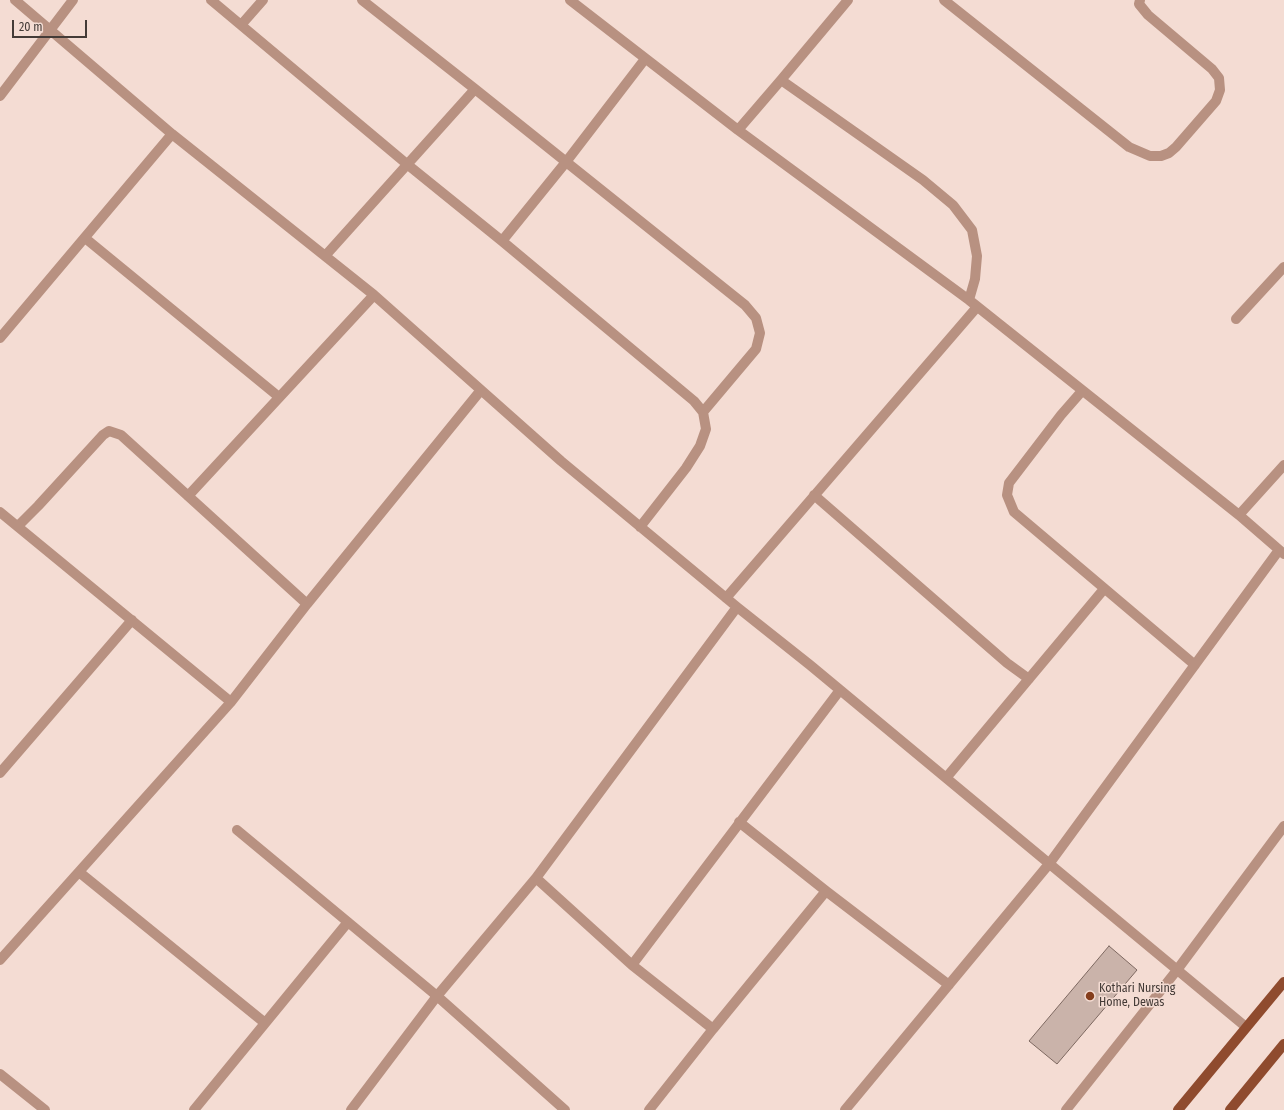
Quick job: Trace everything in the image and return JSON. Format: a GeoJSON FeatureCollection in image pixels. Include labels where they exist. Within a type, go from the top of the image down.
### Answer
{"type":"FeatureCollection","features":[{"type":"Feature","properties":{"kind":"main road"},"geometry":{"type":"LineString","coordinates":[[1178,1110],[1284,982]]}},
{"type":"Feature","properties":{"kind":"main road"},"geometry":{"type":"LineString","coordinates":[[1230,1110],[1284,1044]]}},
{"type":"Feature","properties":{"kind":"street"},"geometry":{"type":"LineString","coordinates":[[15,0],[172,134],[374,295],[561,461],[640,527],[840,690],[1246,1027]]}},
{"type":"Feature","properties":{"kind":"street"},"geometry":{"type":"LineString","coordinates":[[0,96],[73,0]]}},
{"type":"Feature","properties":{"kind":"street"},"geometry":{"type":"LineString","coordinates":[[211,0],[694,401],[703,412],[706,429],[700,446],[686,468],[640,527]]}},
{"type":"Feature","properties":{"kind":"street"},"geometry":{"type":"LineString","coordinates":[[241,25],[263,0]]}},
{"type":"Feature","properties":{"kind":"street"},"geometry":{"type":"LineString","coordinates":[[362,0],[745,305],[756,318],[760,332],[756,349],[703,412]]}},
{"type":"Feature","properties":{"kind":"street"},"geometry":{"type":"LineString","coordinates":[[570,0],[738,130],[969,300],[1239,515],[1282,552],[1195,665],[1050,864],[845,1110]]}},
{"type":"Feature","properties":{"kind":"street"},"geometry":{"type":"LineString","coordinates":[[738,130],[848,0]]}},
{"type":"Feature","properties":{"kind":"street"},"geometry":{"type":"LineString","coordinates":[[944,0],[1129,148],[1150,156],[1161,156],[1169,153],[1176,147],[1216,101],[1220,90],[1219,78],[1212,69],[1148,15],[1139,4],[1140,0]]}},
{"type":"Feature","properties":{"kind":"street"},"geometry":{"type":"LineString","coordinates":[[502,241],[646,59]]}},
{"type":"Feature","properties":{"kind":"street"},"geometry":{"type":"LineString","coordinates":[[781,80],[922,180],[953,205],[972,230],[977,256],[975,279],[969,300]]}},
{"type":"Feature","properties":{"kind":"street"},"geometry":{"type":"LineString","coordinates":[[325,256],[475,89]]}},
{"type":"Feature","properties":{"kind":"street"},"geometry":{"type":"LineString","coordinates":[[0,338],[172,134]]}},
{"type":"Feature","properties":{"kind":"street"},"geometry":{"type":"LineString","coordinates":[[85,238],[279,397]]}},
{"type":"Feature","properties":{"kind":"street"},"geometry":{"type":"LineString","coordinates":[[1236,319],[1284,267]]}},
{"type":"Feature","properties":{"kind":"street"},"geometry":{"type":"LineString","coordinates":[[188,496],[374,295]]}},
{"type":"Feature","properties":{"kind":"street"},"geometry":{"type":"LineString","coordinates":[[726,598],[977,307]]}},
{"type":"Feature","properties":{"kind":"street"},"geometry":{"type":"LineString","coordinates":[[0,959],[231,702],[307,604],[481,390]]}},
{"type":"Feature","properties":{"kind":"street"},"geometry":{"type":"LineString","coordinates":[[1082,391],[1009,482],[1007,495],[1014,512],[1195,665]]}},
{"type":"Feature","properties":{"kind":"street"},"geometry":{"type":"LineString","coordinates":[[18,526],[102,435],[109,431],[121,435],[307,604]]}},
{"type":"Feature","properties":{"kind":"street"},"geometry":{"type":"LineString","coordinates":[[1239,515],[1284,464]]}},
{"type":"Feature","properties":{"kind":"street"},"geometry":{"type":"LineString","coordinates":[[814,495],[1001,657],[1029,679]]}},
{"type":"Feature","properties":{"kind":"street"},"geometry":{"type":"LineString","coordinates":[[1,515],[18,526],[231,702]]}},
{"type":"Feature","properties":{"kind":"street"},"geometry":{"type":"LineString","coordinates":[[946,778],[1104,589]]}},
{"type":"Feature","properties":{"kind":"street"},"geometry":{"type":"LineString","coordinates":[[351,1110],[437,996],[536,878],[737,607]]}},
{"type":"Feature","properties":{"kind":"street"},"geometry":{"type":"LineString","coordinates":[[0,773],[132,620]]}},
{"type":"Feature","properties":{"kind":"street"},"geometry":{"type":"LineString","coordinates":[[632,966],[739,822],[840,690]]}},
{"type":"Feature","properties":{"kind":"street"},"geometry":{"type":"LineString","coordinates":[[739,822],[949,985]]}},
{"type":"Feature","properties":{"kind":"street"},"geometry":{"type":"LineString","coordinates":[[1066,1110],[1177,970],[1284,826]]}},
{"type":"Feature","properties":{"kind":"street"},"geometry":{"type":"LineString","coordinates":[[237,830],[437,996],[565,1110]]}},
{"type":"Feature","properties":{"kind":"street"},"geometry":{"type":"LineString","coordinates":[[79,872],[265,1023]]}},
{"type":"Feature","properties":{"kind":"street"},"geometry":{"type":"LineString","coordinates":[[536,878],[632,966],[713,1029]]}},
{"type":"Feature","properties":{"kind":"street"},"geometry":{"type":"LineString","coordinates":[[649,1110],[826,891]]}},
{"type":"Feature","properties":{"kind":"street"},"geometry":{"type":"LineString","coordinates":[[194,1110],[348,922]]}},
{"type":"Feature","properties":{"kind":"street"},"geometry":{"type":"LineString","coordinates":[[0,1074],[45,1110]]}},
{"type":"Feature","properties":{"kind":"building"},"geometry":{"type":"Polygon","coordinates":[[[1109,946],[1137,970],[1057,1064],[1029,1041],[1109,946]]]}},
{"type":"Feature","properties":{"kind":"place","name":"Kothari Nursing Home, Dewas"},"geometry":{"type":"Point","coordinates":[1090,996]}}]}
